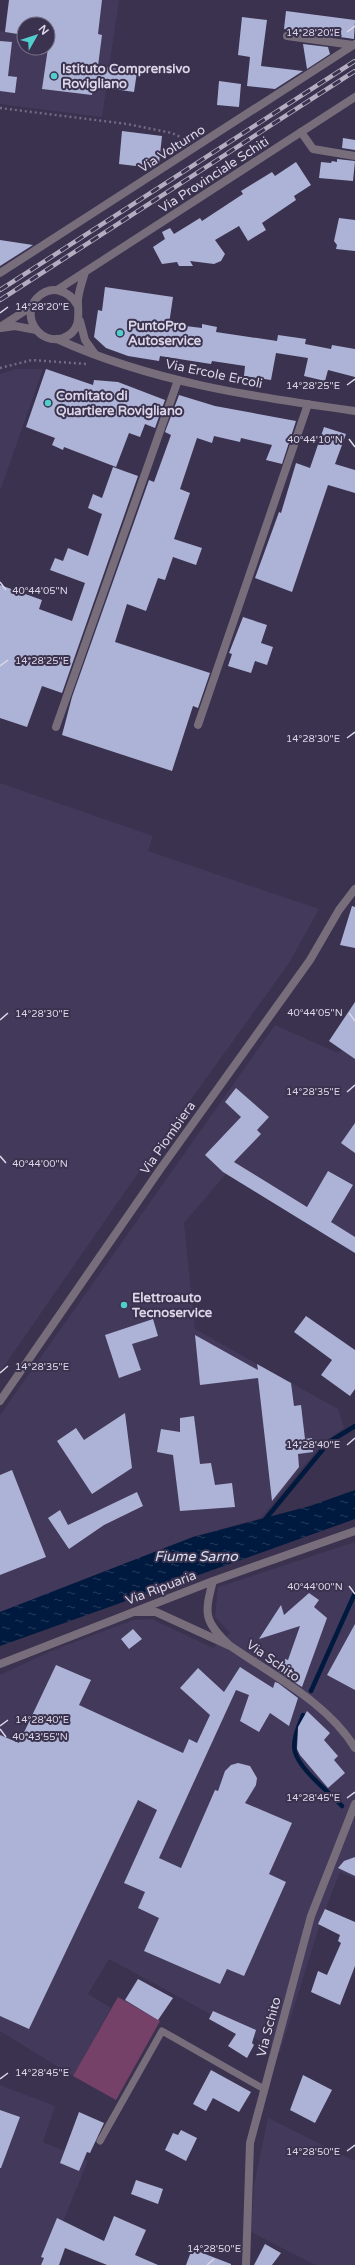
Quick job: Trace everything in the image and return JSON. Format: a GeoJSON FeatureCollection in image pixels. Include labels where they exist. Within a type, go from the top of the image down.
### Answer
{"type":"FeatureCollection","features":[{"type":"Feature","properties":{"kind":"street"},"geometry":{"type":"LineString","coordinates":[[287,36],[354,44]]}},
{"type":"Feature","properties":{"kind":"street","name":"Via Volturno"},"geometry":{"type":"LineString","coordinates":[[0,273],[199,146],[354,44]]}},
{"type":"Feature","properties":{"kind":"street","name":"Via Provinciale Schiti"},"geometry":{"type":"LineString","coordinates":[[0,328],[32,307],[41,294],[57,290],[355,97]]}},
{"type":"Feature","properties":{"kind":"street"},"geometry":{"type":"LineString","coordinates":[[301,132],[313,149],[355,156]]}},
{"type":"Feature","properties":{"kind":"street"},"geometry":{"type":"LineString","coordinates":[[85,272],[81,283],[78,306],[79,319],[85,340],[95,354]]}},
{"type":"Feature","properties":{"kind":"street"},"geometry":{"type":"LineString","coordinates":[[57,290],[70,295],[78,306]]}},
{"type":"Feature","properties":{"kind":"street"},"geometry":{"type":"LineString","coordinates":[[32,307],[31,319],[36,330]]}},
{"type":"Feature","properties":{"kind":"street"},"geometry":{"type":"LineString","coordinates":[[57,339],[64,338],[74,330],[79,319]]}},
{"type":"Feature","properties":{"kind":"street","name":"Via Provinciale Schiti"},"geometry":{"type":"LineString","coordinates":[[0,328],[15,326],[36,330],[46,338],[57,339]]}},
{"type":"Feature","properties":{"kind":"street","name":"Via Ercole Ercoli"},"geometry":{"type":"LineString","coordinates":[[57,339],[124,366],[178,380],[308,404],[355,411]]}},
{"type":"Feature","properties":{"kind":"street"},"geometry":{"type":"LineString","coordinates":[[56,727],[178,380]]}},
{"type":"Feature","properties":{"kind":"street"},"geometry":{"type":"LineString","coordinates":[[198,725],[308,404]]}},
{"type":"Feature","properties":{"kind":"street","name":"Via Piombiera"},"geometry":{"type":"LineString","coordinates":[[0,1401],[156,1175],[310,960],[339,910],[355,889]]}},
{"type":"Feature","properties":{"kind":"street","name":"Via Ripuaria"},"geometry":{"type":"LineString","coordinates":[[0,1664],[212,1581],[355,1531]]}},
{"type":"Feature","properties":{"kind":"street","name":"Via Schito"},"geometry":{"type":"LineString","coordinates":[[212,1581],[206,1607],[207,1618],[216,1633],[229,1645],[324,1711],[345,1732],[355,1748]]}},
{"type":"Feature","properties":{"kind":"street"},"geometry":{"type":"LineString","coordinates":[[133,1612],[156,1612],[229,1645]]}},
{"type":"Feature","properties":{"kind":"street","name":"Via Schito"},"geometry":{"type":"LineString","coordinates":[[246,2265],[250,2143],[311,1916],[355,1804]]}},
{"type":"Feature","properties":{"kind":"lane"},"geometry":{"type":"LineString","coordinates":[[100,2141],[162,2031],[264,2089]]}},
{"type":"Feature","properties":{"kind":"path"},"geometry":{"type":"LineString","coordinates":[[0,108],[127,124],[172,133],[199,146]]}},
{"type":"Feature","properties":{"kind":"path"},"geometry":{"type":"LineString","coordinates":[[0,368],[32,360],[92,364]]}},
{"type":"Feature","properties":{"kind":"shaded area","name":"Istituto Comprensivo Rovigliano"},"geometry":{"type":"Polygon","coordinates":[[[42,0],[119,0],[102,117],[0,104],[0,31],[16,34],[16,56],[56,56],[56,16],[46,16],[42,0]]]}},
{"type":"Feature","properties":{"kind":"shaded area"},"geometry":{"type":"Polygon","coordinates":[[[16,369],[43,369],[0,491],[0,374],[16,369]]]}},
{"type":"Feature","properties":{"kind":"shaded area"},"geometry":{"type":"Polygon","coordinates":[[[0,783],[153,836],[148,851],[319,909],[289,963],[129,1186],[0,1372],[0,783]]]}},
{"type":"Feature","properties":{"kind":"shaded area"},"geometry":{"type":"Polygon","coordinates":[[[275,1025],[338,1053],[355,1039],[355,1253],[226,1174],[184,1223],[195,1329],[338,1409],[344,1428],[323,1443],[261,1518],[193,1537],[0,1612],[0,1415],[275,1025]]]}},
{"type":"Feature","properties":{"kind":"shaded area"},"geometry":{"type":"Polygon","coordinates":[[[355,1542],[355,1879],[340,1872],[320,1924],[280,2052],[109,1959],[88,1994],[111,2008],[73,2076],[0,2031],[0,1675],[51,1651],[133,1620],[152,1619],[213,1648],[230,1633],[215,1617],[218,1587],[355,1542]]]}},
{"type":"Feature","properties":{"kind":"shaded area"},"geometry":{"type":"Polygon","coordinates":[[[118,1997],[160,2021],[116,2100],[73,2076],[118,1997]]]}},
{"type":"Feature","properties":{"kind":"shaded area"},"geometry":{"type":"Polygon","coordinates":[[[0,2085],[55,2106],[43,2142],[88,2161],[45,2265],[0,2265],[0,2085]]]}},
{"type":"Feature","properties":{"kind":"shaded area"},"geometry":{"type":"Polygon","coordinates":[[[268,2118],[355,2161],[355,2265],[315,2265],[251,2232],[254,2185],[268,2118]]]}},
{"type":"Feature","properties":{"kind":"water","name":"Fiume Sarno"},"geometry":{"type":"Polygon","coordinates":[[[355,1490],[355,1519],[0,1646],[0,1612],[193,1537],[310,1506],[355,1490]]]}},
{"type":"Feature","properties":{"kind":"building"},"geometry":{"type":"Polygon","coordinates":[[[9,0],[102,0],[98,34],[102,35],[98,66],[137,72],[134,92],[93,86],[92,95],[42,89],[47,56],[56,56],[56,16],[16,16],[16,34],[5,32],[9,0]]]}},
{"type":"Feature","properties":{"kind":"building"},"geometry":{"type":"Polygon","coordinates":[[[286,11],[355,20],[354,39],[284,29],[286,11]]]}},
{"type":"Feature","properties":{"kind":"building"},"geometry":{"type":"Polygon","coordinates":[[[242,17],[267,20],[261,66],[303,71],[275,89],[247,86],[250,57],[238,55],[242,17]]]}},
{"type":"Feature","properties":{"kind":"building"},"geometry":{"type":"Polygon","coordinates":[[[0,41],[12,42],[8,76],[17,77],[15,93],[0,91],[0,41]]]}},
{"type":"Feature","properties":{"kind":"building"},"geometry":{"type":"Polygon","coordinates":[[[303,44],[328,47],[330,54],[307,69],[303,44]]]}},
{"type":"Feature","properties":{"kind":"building"},"geometry":{"type":"Polygon","coordinates":[[[219,81],[241,84],[239,107],[217,105],[219,81]]]}},
{"type":"Feature","properties":{"kind":"building"},"geometry":{"type":"Polygon","coordinates":[[[122,131],[162,136],[159,164],[144,163],[144,167],[119,164],[122,131]]]}},
{"type":"Feature","properties":{"kind":"building"},"geometry":{"type":"Polygon","coordinates":[[[343,138],[355,140],[355,150],[342,148],[343,138]]]}},
{"type":"Feature","properties":{"kind":"building"},"geometry":{"type":"Polygon","coordinates":[[[337,159],[355,161],[353,181],[319,178],[321,162],[337,162],[337,159]]]}},
{"type":"Feature","properties":{"kind":"building"},"geometry":{"type":"Polygon","coordinates":[[[296,162],[311,185],[294,196],[296,200],[262,223],[266,230],[248,241],[239,226],[215,240],[225,254],[221,261],[214,264],[190,261],[193,266],[179,266],[177,262],[162,264],[153,247],[165,239],[162,232],[170,228],[174,234],[200,218],[202,221],[243,194],[241,191],[272,172],[275,176],[296,162]]]}},
{"type":"Feature","properties":{"kind":"building"},"geometry":{"type":"Polygon","coordinates":[[[339,218],[355,220],[355,251],[336,249],[337,245],[334,241],[339,218]]]}},
{"type":"Feature","properties":{"kind":"building"},"geometry":{"type":"Polygon","coordinates":[[[0,240],[33,245],[0,266],[0,240]]]}},
{"type":"Feature","properties":{"kind":"building"},"geometry":{"type":"Polygon","coordinates":[[[105,287],[173,297],[169,324],[202,328],[202,324],[217,327],[216,332],[277,341],[278,335],[306,339],[305,344],[331,349],[332,345],[355,349],[355,377],[328,370],[325,381],[304,376],[308,358],[276,353],[271,380],[244,376],[245,366],[212,361],[211,364],[160,356],[159,361],[128,356],[106,348],[94,337],[98,310],[102,311],[105,287]]]}},
{"type":"Feature","properties":{"kind":"building"},"geometry":{"type":"Polygon","coordinates":[[[46,369],[93,385],[94,380],[118,382],[165,400],[155,428],[145,424],[140,437],[129,433],[116,467],[64,447],[63,450],[52,445],[55,438],[26,427],[46,369]]]}},
{"type":"Feature","properties":{"kind":"building"},"geometry":{"type":"Polygon","coordinates":[[[179,395],[215,406],[296,421],[282,464],[266,460],[272,445],[241,438],[240,442],[214,436],[212,443],[197,438],[180,489],[190,493],[174,539],[202,548],[196,565],[173,557],[165,580],[158,578],[146,611],[127,604],[115,642],[210,673],[198,708],[193,706],[172,771],[62,735],[72,697],[149,480],[154,482],[171,435],[165,432],[179,395]]]}},
{"type":"Feature","properties":{"kind":"building"},"geometry":{"type":"Polygon","coordinates":[[[324,427],[346,434],[335,464],[355,470],[355,493],[328,485],[292,592],[255,578],[279,512],[281,513],[296,463],[310,468],[324,427]]]}},
{"type":"Feature","properties":{"kind":"building"},"geometry":{"type":"Polygon","coordinates":[[[113,467],[138,476],[62,693],[42,686],[27,727],[0,718],[0,585],[42,600],[39,609],[72,621],[85,583],[50,570],[55,558],[63,561],[68,548],[88,556],[102,514],[88,508],[93,494],[102,498],[113,467]]]}},
{"type":"Feature","properties":{"kind":"building"},"geometry":{"type":"Polygon","coordinates":[[[243,617],[267,625],[261,643],[273,647],[267,665],[255,661],[251,673],[228,666],[232,654],[229,653],[243,617]]]}},
{"type":"Feature","properties":{"kind":"building"},"geometry":{"type":"Polygon","coordinates":[[[352,906],[355,907],[355,948],[340,945],[352,906]]]}},
{"type":"Feature","properties":{"kind":"building"},"geometry":{"type":"Polygon","coordinates":[[[355,1002],[355,1059],[329,1041],[355,1002]]]}},
{"type":"Feature","properties":{"kind":"building"},"geometry":{"type":"Polygon","coordinates":[[[236,1088],[269,1117],[257,1130],[261,1134],[234,1162],[307,1207],[328,1171],[353,1185],[331,1222],[355,1237],[355,1253],[223,1172],[205,1155],[241,1117],[225,1102],[236,1088]]]}},
{"type":"Feature","properties":{"kind":"building"},"geometry":{"type":"Polygon","coordinates":[[[355,1123],[355,1153],[341,1143],[355,1123]]]}},
{"type":"Feature","properties":{"kind":"building"},"geometry":{"type":"Polygon","coordinates":[[[306,1316],[355,1350],[355,1389],[350,1396],[321,1375],[332,1360],[294,1332],[306,1316]]]}},
{"type":"Feature","properties":{"kind":"building"},"geometry":{"type":"Polygon","coordinates":[[[153,1319],[158,1336],[132,1344],[141,1370],[119,1378],[105,1335],[153,1319]]]}},
{"type":"Feature","properties":{"kind":"building"},"geometry":{"type":"Polygon","coordinates":[[[195,1335],[258,1370],[257,1364],[291,1383],[294,1406],[301,1405],[305,1439],[312,1438],[313,1452],[298,1454],[299,1467],[272,1501],[258,1378],[200,1385],[195,1335]]]}},
{"type":"Feature","properties":{"kind":"building"},"geometry":{"type":"Polygon","coordinates":[[[125,1413],[132,1468],[92,1494],[57,1441],[76,1428],[84,1440],[125,1413]]]}},
{"type":"Feature","properties":{"kind":"building"},"geometry":{"type":"Polygon","coordinates":[[[194,1416],[200,1464],[211,1463],[215,1485],[232,1483],[235,1507],[180,1511],[173,1455],[157,1452],[161,1429],[180,1432],[180,1418],[194,1416]]]}},
{"type":"Feature","properties":{"kind":"building"},"geometry":{"type":"Polygon","coordinates":[[[12,1470],[46,1557],[0,1575],[0,1475],[12,1470]]]}},
{"type":"Feature","properties":{"kind":"building"},"geometry":{"type":"Polygon","coordinates":[[[137,1492],[143,1506],[104,1525],[69,1549],[48,1518],[60,1510],[68,1525],[137,1492]]]}},
{"type":"Feature","properties":{"kind":"building"},"geometry":{"type":"Polygon","coordinates":[[[309,1593],[319,1600],[314,1607],[327,1618],[302,1687],[279,1672],[285,1659],[288,1660],[300,1626],[259,1639],[281,1605],[284,1615],[309,1593]]]}},
{"type":"Feature","properties":{"kind":"building"},"geometry":{"type":"Polygon","coordinates":[[[355,1624],[355,1690],[327,1675],[355,1624]]]}},
{"type":"Feature","properties":{"kind":"building"},"geometry":{"type":"Polygon","coordinates":[[[133,1629],[142,1639],[129,1649],[121,1639],[133,1629]]]}},
{"type":"Feature","properties":{"kind":"building"},"geometry":{"type":"Polygon","coordinates":[[[56,1665],[91,1680],[79,1705],[183,1753],[189,1739],[197,1743],[210,1715],[180,1688],[198,1668],[224,1692],[240,1667],[273,1688],[275,1682],[278,1683],[298,1698],[289,1726],[270,1713],[259,1732],[240,1721],[249,1695],[236,1690],[159,1858],[181,1868],[215,1790],[218,1791],[225,1771],[231,1765],[238,1763],[250,1766],[257,1778],[256,1785],[245,1803],[292,1823],[269,1874],[286,1882],[244,1976],[227,1969],[220,1984],[144,1951],[159,1918],[138,1908],[145,1892],[124,1883],[157,1810],[138,1800],[29,2029],[0,2016],[0,1735],[19,1743],[56,1665]]]}},
{"type":"Feature","properties":{"kind":"building"},"geometry":{"type":"Polygon","coordinates":[[[307,1711],[330,1733],[324,1740],[338,1756],[334,1760],[345,1773],[328,1788],[300,1755],[297,1749],[298,1727],[307,1711]]]}},
{"type":"Feature","properties":{"kind":"building"},"geometry":{"type":"Polygon","coordinates":[[[355,1857],[355,1876],[338,1868],[344,1861],[355,1857]]]}},
{"type":"Feature","properties":{"kind":"building"},"geometry":{"type":"Polygon","coordinates":[[[325,1909],[355,1922],[355,1966],[340,2005],[311,1992],[318,1971],[327,1975],[341,1943],[338,1941],[340,1935],[318,1924],[325,1909]]]}},
{"type":"Feature","properties":{"kind":"building"},"geometry":{"type":"Polygon","coordinates":[[[138,1979],[173,1998],[158,2020],[125,2000],[138,1979]]]}},
{"type":"Feature","properties":{"kind":"building"},"geometry":{"type":"Polygon","coordinates":[[[213,2011],[256,2030],[252,2043],[254,2045],[247,2058],[228,2046],[236,2034],[209,2019],[213,2011]]]}},
{"type":"Feature","properties":{"kind":"building"},"geometry":{"type":"Polygon","coordinates":[[[211,2070],[251,2092],[239,2112],[213,2098],[206,2111],[193,2104],[211,2070]]]}},
{"type":"Feature","properties":{"kind":"building"},"geometry":{"type":"Polygon","coordinates":[[[303,2075],[332,2090],[315,2123],[290,2110],[303,2075]]]}},
{"type":"Feature","properties":{"kind":"building"},"geometry":{"type":"Polygon","coordinates":[[[0,2110],[20,2117],[1,2168],[0,2168],[0,2110]]]}},
{"type":"Feature","properties":{"kind":"building"},"geometry":{"type":"Polygon","coordinates":[[[79,2112],[104,2123],[90,2153],[87,2152],[79,2171],[60,2163],[79,2112]]]}},
{"type":"Feature","properties":{"kind":"building"},"geometry":{"type":"Polygon","coordinates":[[[181,2130],[197,2138],[186,2161],[165,2150],[173,2133],[178,2135],[181,2130]]]}},
{"type":"Feature","properties":{"kind":"building"},"geometry":{"type":"Polygon","coordinates":[[[136,2180],[163,2189],[158,2204],[131,2194],[136,2180]]]}},
{"type":"Feature","properties":{"kind":"building"},"geometry":{"type":"Polygon","coordinates":[[[114,2216],[146,2230],[135,2255],[158,2265],[107,2265],[65,2248],[59,2265],[41,2265],[44,2258],[41,2257],[57,2218],[104,2241],[114,2216]]]}},
{"type":"Feature","properties":{"kind":"building"},"geometry":{"type":"Polygon","coordinates":[[[265,2244],[281,2253],[272,2265],[254,2265],[265,2244]]]}},
{"type":"Feature","properties":{"kind":"building"},"geometry":{"type":"Polygon","coordinates":[[[192,2249],[231,2264],[231,2265],[186,2265],[192,2249]]]}},
{"type":"Feature","properties":{"kind":"waterway"},"geometry":{"type":"LineString","coordinates":[[263,1522],[329,1442],[355,1426]]}},
{"type":"Feature","properties":{"kind":"waterway"},"geometry":{"type":"LineString","coordinates":[[311,1691],[355,1593]]}},
{"type":"Feature","properties":{"kind":"waterway"},"geometry":{"type":"LineString","coordinates":[[303,1715],[296,1733],[294,1743],[295,1752],[298,1759],[309,1773],[342,1806]]}},
{"type":"Feature","properties":{"kind":"railway"},"geometry":{"type":"LineString","coordinates":[[0,290],[355,61]]}},
{"type":"Feature","properties":{"kind":"railway"},"geometry":{"type":"LineString","coordinates":[[0,300],[355,71]]}},
{"type":"Feature","properties":{"kind":"place","name":"Istituto Comprensivo Rovigliano"},"geometry":{"type":"Point","coordinates":[54,76]}},
{"type":"Feature","properties":{"kind":"place","name":"PuntoPro Autoservice"},"geometry":{"type":"Point","coordinates":[120,333]}},
{"type":"Feature","properties":{"kind":"place","name":"Comitato di Quartiere Rovigliano"},"geometry":{"type":"Point","coordinates":[48,403]}},
{"type":"Feature","properties":{"kind":"place","name":"Elettroauto Tecnoservice"},"geometry":{"type":"Point","coordinates":[124,1305]}}]}
